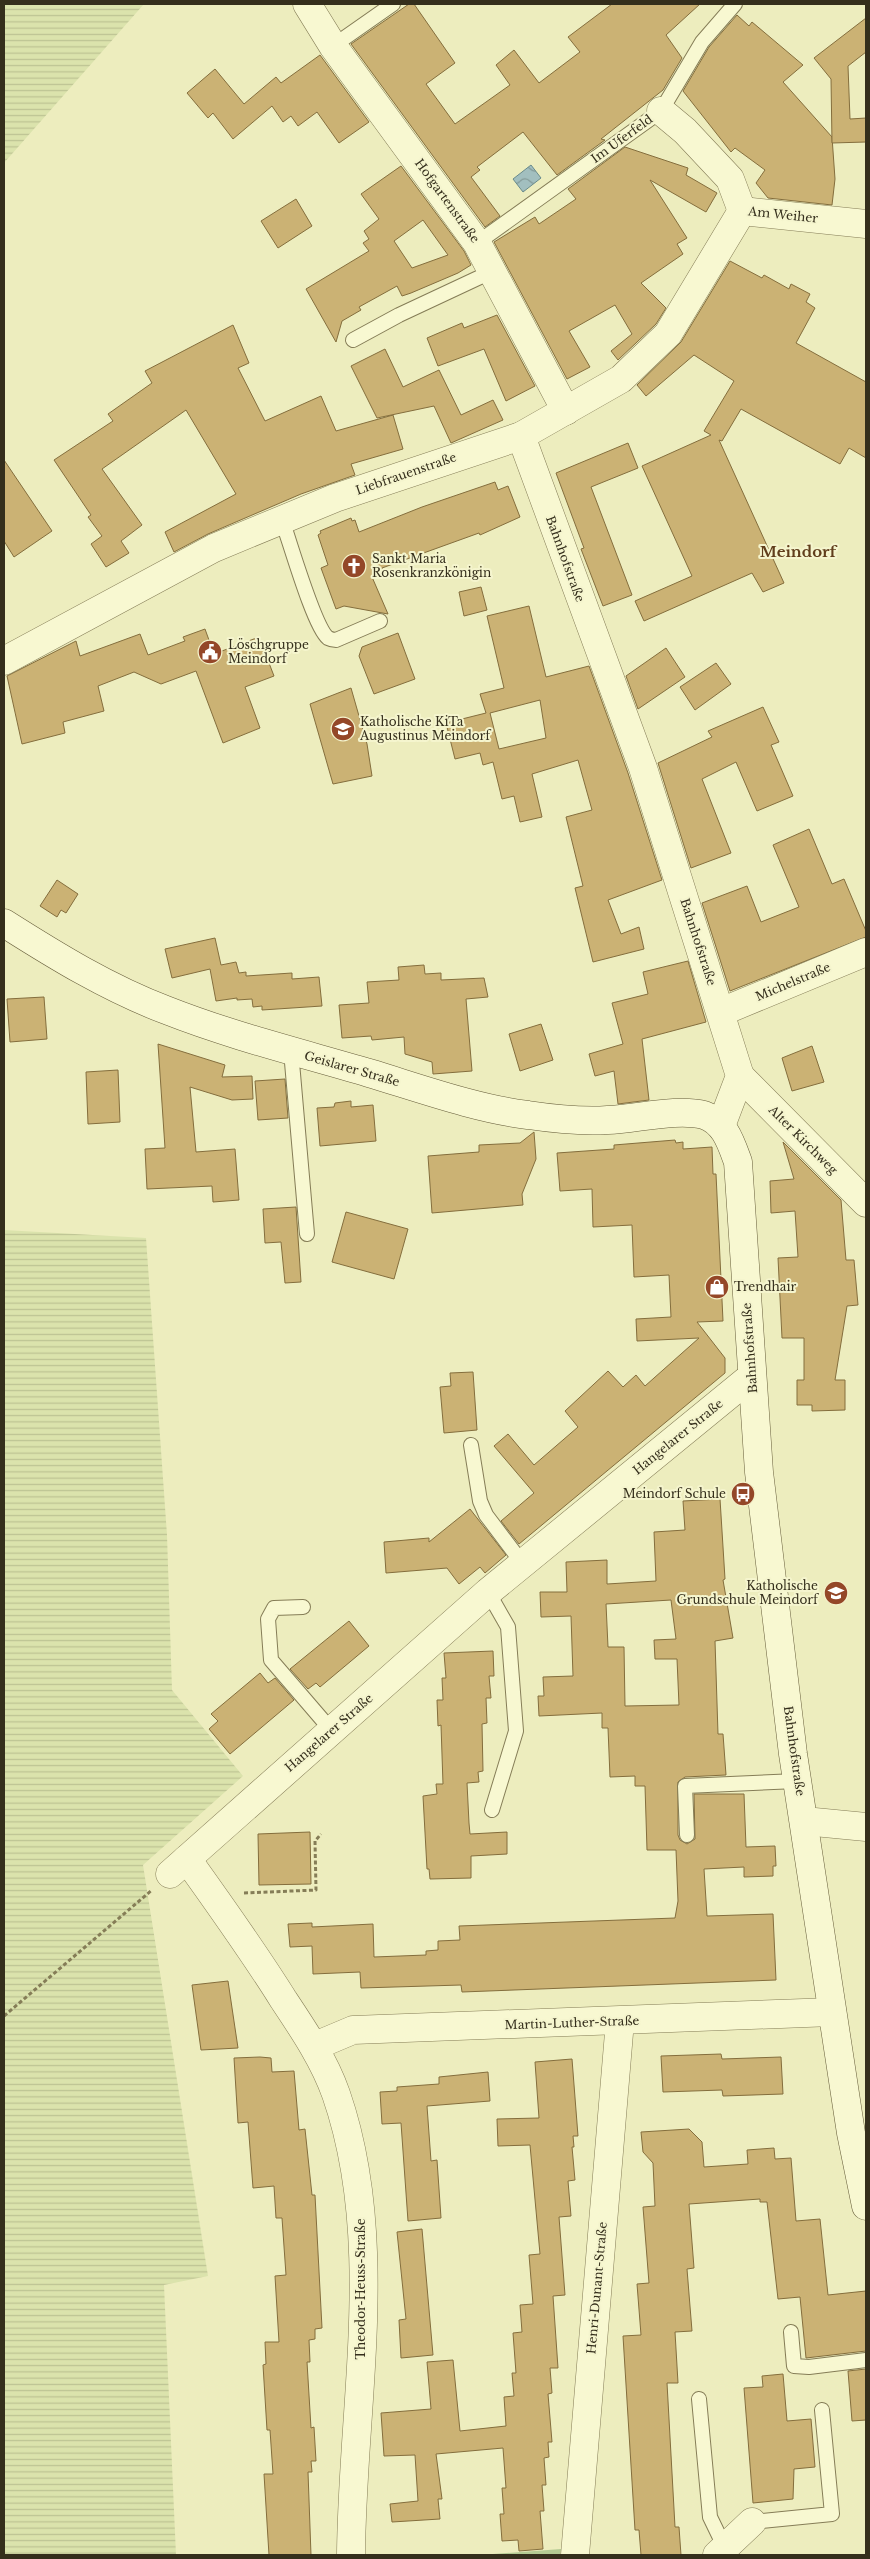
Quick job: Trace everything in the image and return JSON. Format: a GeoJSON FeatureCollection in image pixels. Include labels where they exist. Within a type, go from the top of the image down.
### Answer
{"type":"FeatureCollection","features":[{"type":"Feature","properties":{"kind":"street","name":"Hofgartenstraße"},"geometry":{"type":"LineString","coordinates":[[307,4],[333,46],[478,243],[566,411]]}},
{"type":"Feature","properties":{"kind":"street","name":"Am Weiher"},"geometry":{"type":"LineString","coordinates":[[661,111],[685,131],[730,179],[742,211],[866,224]]}},
{"type":"Feature","properties":{"kind":"street","name":"Liebfrauenstraße"},"geometry":{"type":"LineString","coordinates":[[4,661],[214,548],[335,498],[521,436],[621,379],[668,334],[742,211]]}},
{"type":"Feature","properties":{"kind":"street","name":"Bahnhofstraße"},"geometry":{"type":"LineString","coordinates":[[521,436],[643,768],[740,1076]]}},
{"type":"Feature","properties":{"kind":"street","name":"Geislarer Straße"},"geometry":{"type":"LineString","coordinates":[[4,923],[55,955],[144,1001],[167,1011],[291,1051],[523,1115],[570,1120],[606,1121],[682,1113],[705,1116],[722,1126]]}},
{"type":"Feature","properties":{"kind":"street","name":"Michelstraße"},"geometry":{"type":"LineString","coordinates":[[721,1012],[866,952]]}},
{"type":"Feature","properties":{"kind":"street"},"geometry":{"type":"LineString","coordinates":[[722,1126],[740,1076]]}},
{"type":"Feature","properties":{"kind":"street","name":"Alter Kirchweg"},"geometry":{"type":"LineString","coordinates":[[740,1076],[866,1202]]}},
{"type":"Feature","properties":{"kind":"street","name":"Bahnhofstraße"},"geometry":{"type":"LineString","coordinates":[[722,1126],[730,1139],[738,1162],[759,1472],[797,1781],[850,2132],[866,2206]]}},
{"type":"Feature","properties":{"kind":"street","name":"Hangelarer Straße"},"geometry":{"type":"LineString","coordinates":[[178,1866],[488,1592],[752,1376]]}},
{"type":"Feature","properties":{"kind":"street"},"geometry":{"type":"LineString","coordinates":[[804,1820],[866,1827]]}},
{"type":"Feature","properties":{"kind":"street","name":"Theodor-Heuss-Straße"},"geometry":{"type":"LineString","coordinates":[[178,1866],[213,1895],[243,1936],[314,2046],[336,2094],[352,2155],[362,2220],[361,2372],[351,2489],[351,2555]]}},
{"type":"Feature","properties":{"kind":"street","name":"Martin-Luther-Straße"},"geometry":{"type":"LineString","coordinates":[[314,2046],[353,2030],[832,2012]]}},
{"type":"Feature","properties":{"kind":"street","name":"Henri-Dunant-Straße"},"geometry":{"type":"LineString","coordinates":[[575,2555],[620,2021]]}},
{"type":"Feature","properties":{"kind":"street"},"geometry":{"type":"LineString","coordinates":[[721,2552],[752,2522]]}},
{"type":"Feature","properties":{"kind":"lane"},"geometry":{"type":"LineString","coordinates":[[333,46],[393,4]]}},
{"type":"Feature","properties":{"kind":"lane","name":"Im Uferfeld"},"geometry":{"type":"LineString","coordinates":[[478,243],[661,111],[702,42],[735,4]]}},
{"type":"Feature","properties":{"kind":"lane"},"geometry":{"type":"LineString","coordinates":[[354,340],[399,315],[493,272]]}},
{"type":"Feature","properties":{"kind":"lane"},"geometry":{"type":"LineString","coordinates":[[282,520],[313,608],[322,630],[329,639],[336,640],[380,621]]}},
{"type":"Feature","properties":{"kind":"lane"},"geometry":{"type":"LineString","coordinates":[[291,1051],[307,1234]]}},
{"type":"Feature","properties":{"kind":"lane"},"geometry":{"type":"LineString","coordinates":[[471,1445],[480,1501],[486,1515],[523,1564]]}},
{"type":"Feature","properties":{"kind":"lane"},"geometry":{"type":"LineString","coordinates":[[488,1592],[508,1627],[516,1731],[492,1810]]}},
{"type":"Feature","properties":{"kind":"lane"},"geometry":{"type":"LineString","coordinates":[[303,1607],[274,1608],[271,1612],[268,1619],[271,1660],[332,1731]]}},
{"type":"Feature","properties":{"kind":"lane"},"geometry":{"type":"LineString","coordinates":[[687,1835],[685,1786],[797,1781]]}},
{"type":"Feature","properties":{"kind":"lane"},"geometry":{"type":"LineString","coordinates":[[791,2332],[794,2366],[809,2367],[866,2360]]}},
{"type":"Feature","properties":{"kind":"lane"},"geometry":{"type":"LineString","coordinates":[[699,2399],[710,2517],[721,2552]]}},
{"type":"Feature","properties":{"kind":"lane"},"geometry":{"type":"LineString","coordinates":[[752,2522],[832,2514],[822,2410]]}},
{"type":"Feature","properties":{"kind":"path"},"geometry":{"type":"LineString","coordinates":[[213,1895],[316,1890],[315,1841],[321,1834]]}},
{"type":"Feature","properties":{"kind":"path"},"geometry":{"type":"LineString","coordinates":[[4,2016],[139,1903],[178,1866]]}},
{"type":"Feature","properties":{"kind":"green space"},"geometry":{"type":"Polygon","coordinates":[[[4,4],[144,4],[4,163],[4,4]]]}},
{"type":"Feature","properties":{"kind":"green space"},"geometry":{"type":"Polygon","coordinates":[[[4,1230],[146,1238],[167,1535],[172,1690],[243,1776],[143,1865],[208,2276],[164,2285],[176,2555],[4,2555],[4,1230]]]}},
{"type":"Feature","properties":{"kind":"green space"},"geometry":{"type":"Polygon","coordinates":[[[561,2549],[560,2555],[479,2555],[561,2549]]]}},
{"type":"Feature","properties":{"kind":"water"},"geometry":{"type":"Polygon","coordinates":[[[531,165],[541,178],[523,192],[513,179],[531,165]]]}},
{"type":"Feature","properties":{"kind":"building"},"geometry":{"type":"Polygon","coordinates":[[[409,4],[414,4],[455,63],[426,84],[455,124],[510,85],[496,65],[514,50],[539,83],[580,52],[568,37],[612,4],[700,4],[666,35],[682,58],[663,90],[601,139],[605,140],[557,175],[523,132],[477,167],[480,170],[471,177],[500,216],[485,227],[351,44],[409,4]]]}},
{"type":"Feature","properties":{"kind":"building"},"geometry":{"type":"Polygon","coordinates":[[[737,15],[749,26],[752,22],[803,65],[783,82],[832,137],[835,179],[832,205],[768,198],[756,183],[765,170],[735,148],[731,152],[683,91],[709,47],[737,15]]]}},
{"type":"Feature","properties":{"kind":"building"},"geometry":{"type":"Polygon","coordinates":[[[866,18],[866,52],[848,66],[850,119],[866,118],[866,142],[832,143],[831,79],[814,58],[866,18]]]}},
{"type":"Feature","properties":{"kind":"building"},"geometry":{"type":"Polygon","coordinates":[[[320,55],[369,122],[339,143],[317,112],[298,126],[291,116],[283,122],[272,106],[233,139],[213,113],[208,118],[187,93],[215,69],[244,104],[276,77],[281,83],[320,55]]]}},
{"type":"Feature","properties":{"kind":"building"},"geometry":{"type":"Polygon","coordinates":[[[625,147],[688,168],[686,175],[717,193],[706,212],[650,180],[687,238],[677,244],[683,254],[641,283],[666,308],[656,324],[618,360],[611,351],[632,334],[615,305],[569,331],[590,367],[567,379],[494,242],[535,217],[539,224],[576,199],[568,189],[625,147]]]}},
{"type":"Feature","properties":{"kind":"building"},"geometry":{"type":"Polygon","coordinates":[[[401,166],[464,251],[471,265],[458,273],[402,296],[397,286],[359,307],[361,310],[342,321],[336,342],[306,289],[369,251],[363,243],[369,239],[364,231],[379,219],[361,194],[401,166]],[[423,220],[394,241],[412,268],[448,255],[423,220]]]}},
{"type":"Feature","properties":{"kind":"building"},"geometry":{"type":"Polygon","coordinates":[[[296,199],[312,226],[278,248],[261,221],[296,199]]]}},
{"type":"Feature","properties":{"kind":"building"},"geometry":{"type":"Polygon","coordinates":[[[730,261],[762,278],[764,275],[789,289],[791,284],[810,294],[806,302],[815,308],[796,343],[866,382],[866,458],[849,448],[840,464],[741,409],[722,441],[719,440],[784,583],[763,592],[752,573],[644,621],[635,601],[692,576],[642,466],[711,435],[704,431],[734,381],[694,355],[646,396],[637,385],[681,342],[730,261]]]}},
{"type":"Feature","properties":{"kind":"building"},"geometry":{"type":"Polygon","coordinates":[[[497,315],[535,386],[506,401],[484,349],[438,366],[427,338],[462,323],[464,328],[497,315]]]}},
{"type":"Feature","properties":{"kind":"building"},"geometry":{"type":"Polygon","coordinates":[[[233,325],[249,363],[238,368],[265,421],[321,396],[336,431],[393,415],[403,449],[351,464],[355,475],[301,494],[208,534],[174,552],[165,532],[236,494],[186,410],[102,469],[142,525],[121,541],[129,553],[106,567],[91,544],[102,536],[88,517],[91,515],[54,460],[113,421],[108,414],[152,383],[145,371],[233,325]]]}},
{"type":"Feature","properties":{"kind":"building"},"geometry":{"type":"Polygon","coordinates":[[[385,349],[403,387],[439,370],[461,415],[493,400],[503,420],[451,443],[434,406],[377,418],[351,366],[385,349]]]}},
{"type":"Feature","properties":{"kind":"building"},"geometry":{"type":"Polygon","coordinates":[[[628,443],[638,468],[591,487],[632,595],[603,606],[581,549],[584,548],[556,473],[628,443]]]}},
{"type":"Feature","properties":{"kind":"building"},"geometry":{"type":"Polygon","coordinates":[[[4,460],[52,531],[14,557],[4,541],[4,460]]]}},
{"type":"Feature","properties":{"kind":"building"},"geometry":{"type":"Polygon","coordinates":[[[495,482],[498,490],[508,486],[520,517],[480,535],[479,533],[382,568],[384,573],[372,577],[388,614],[344,606],[336,609],[321,568],[328,565],[318,535],[321,533],[320,531],[351,518],[352,521],[355,520],[359,532],[422,507],[495,482]]]}},
{"type":"Feature","properties":{"kind":"building"},"geometry":{"type":"Polygon","coordinates":[[[481,587],[487,610],[464,616],[459,592],[481,587]]]}},
{"type":"Feature","properties":{"kind":"building"},"geometry":{"type":"Polygon","coordinates":[[[529,606],[546,677],[589,666],[628,773],[662,880],[608,900],[621,934],[639,927],[644,949],[593,962],[575,888],[583,886],[566,817],[592,810],[578,760],[532,774],[542,817],[520,822],[514,796],[502,799],[493,762],[483,765],[480,753],[455,759],[446,723],[486,713],[480,694],[504,688],[487,616],[529,606]],[[540,700],[490,713],[499,749],[546,738],[540,700]]]}},
{"type":"Feature","properties":{"kind":"building"},"geometry":{"type":"Polygon","coordinates":[[[205,629],[214,654],[259,637],[274,676],[245,687],[260,728],[223,743],[196,671],[161,684],[134,672],[98,686],[104,711],[63,722],[65,733],[22,744],[7,676],[76,641],[80,656],[140,634],[148,655],[185,641],[183,637],[205,629]]]}},
{"type":"Feature","properties":{"kind":"building"},"geometry":{"type":"Polygon","coordinates":[[[398,633],[415,679],[374,694],[359,656],[362,647],[398,633]]]}},
{"type":"Feature","properties":{"kind":"building"},"geometry":{"type":"Polygon","coordinates":[[[666,648],[685,677],[638,709],[626,676],[666,648]]]}},
{"type":"Feature","properties":{"kind":"building"},"geometry":{"type":"Polygon","coordinates":[[[716,663],[731,684],[695,710],[680,687],[716,663]]]}},
{"type":"Feature","properties":{"kind":"building"},"geometry":{"type":"Polygon","coordinates":[[[351,688],[367,744],[372,776],[333,784],[310,704],[351,688]]]}},
{"type":"Feature","properties":{"kind":"building"},"geometry":{"type":"Polygon","coordinates":[[[763,707],[779,742],[771,745],[793,796],[757,811],[736,762],[702,779],[731,853],[691,868],[658,763],[712,737],[708,731],[763,707]]]}},
{"type":"Feature","properties":{"kind":"building"},"geometry":{"type":"Polygon","coordinates":[[[809,829],[832,884],[844,879],[866,931],[866,937],[730,991],[702,903],[747,886],[761,922],[799,907],[773,845],[809,829]]]}},
{"type":"Feature","properties":{"kind":"building"},"geometry":{"type":"Polygon","coordinates":[[[57,880],[78,894],[66,913],[61,910],[57,917],[40,906],[57,880]]]}},
{"type":"Feature","properties":{"kind":"building"},"geometry":{"type":"Polygon","coordinates":[[[215,938],[221,965],[236,962],[239,973],[246,972],[246,976],[292,973],[292,979],[319,977],[322,1006],[262,1010],[262,1006],[253,1007],[252,999],[237,1000],[237,998],[216,1001],[210,969],[172,978],[165,949],[215,938]]]}},
{"type":"Feature","properties":{"kind":"building"},"geometry":{"type":"Polygon","coordinates":[[[688,961],[706,1022],[642,1039],[649,1100],[618,1104],[614,1071],[595,1076],[589,1054],[623,1044],[612,1003],[648,994],[643,972],[688,961]]]}},
{"type":"Feature","properties":{"kind":"building"},"geometry":{"type":"Polygon","coordinates":[[[424,965],[425,974],[441,973],[441,980],[484,978],[488,997],[466,999],[472,1071],[433,1074],[432,1062],[405,1054],[404,1037],[372,1040],[371,1036],[342,1038],[339,1005],[369,1003],[367,982],[399,980],[398,967],[424,965]]]}},
{"type":"Feature","properties":{"kind":"building"},"geometry":{"type":"Polygon","coordinates":[[[44,997],[47,1039],[10,1042],[7,999],[44,997]]]}},
{"type":"Feature","properties":{"kind":"building"},"geometry":{"type":"Polygon","coordinates":[[[541,1024],[553,1060],[520,1071],[509,1034],[541,1024]]]}},
{"type":"Feature","properties":{"kind":"building"},"geometry":{"type":"Polygon","coordinates":[[[158,1044],[225,1065],[222,1077],[252,1076],[253,1099],[232,1100],[190,1087],[196,1152],[235,1149],[239,1200],[213,1202],[212,1186],[147,1189],[145,1149],[165,1148],[158,1044]]]}},
{"type":"Feature","properties":{"kind":"building"},"geometry":{"type":"Polygon","coordinates":[[[812,1046],[824,1082],[792,1091],[782,1058],[812,1046]]]}},
{"type":"Feature","properties":{"kind":"building"},"geometry":{"type":"Polygon","coordinates":[[[118,1070],[120,1122],[88,1124],[86,1072],[118,1070]]]}},
{"type":"Feature","properties":{"kind":"building"},"geometry":{"type":"Polygon","coordinates":[[[285,1079],[288,1118],[258,1120],[255,1081],[285,1079]]]}},
{"type":"Feature","properties":{"kind":"building"},"geometry":{"type":"Polygon","coordinates":[[[351,1101],[351,1107],[373,1105],[376,1141],[320,1146],[317,1108],[334,1107],[335,1103],[351,1101]]]}},
{"type":"Feature","properties":{"kind":"building"},"geometry":{"type":"Polygon","coordinates":[[[534,1132],[536,1159],[522,1194],[523,1205],[432,1213],[428,1156],[479,1152],[479,1145],[520,1143],[534,1132]]]}},
{"type":"Feature","properties":{"kind":"building"},"geometry":{"type":"Polygon","coordinates":[[[675,1140],[676,1143],[683,1142],[683,1149],[712,1147],[713,1174],[716,1174],[723,1321],[697,1322],[725,1358],[725,1373],[519,1544],[501,1521],[534,1493],[494,1446],[508,1434],[534,1465],[578,1427],[565,1411],[608,1371],[623,1387],[636,1375],[645,1386],[699,1338],[637,1341],[636,1319],[671,1317],[669,1275],[634,1277],[632,1225],[593,1227],[592,1189],[560,1191],[557,1153],[614,1149],[614,1145],[675,1140]]]}},
{"type":"Feature","properties":{"kind":"building"},"geometry":{"type":"Polygon","coordinates":[[[783,1142],[841,1200],[846,1260],[854,1260],[858,1305],[847,1306],[835,1380],[845,1380],[845,1410],[812,1411],[812,1405],[797,1405],[797,1380],[804,1380],[804,1338],[782,1338],[778,1258],[798,1257],[795,1211],[771,1213],[770,1181],[794,1179],[783,1142]]]}},
{"type":"Feature","properties":{"kind":"building"},"geometry":{"type":"Polygon","coordinates":[[[296,1207],[301,1282],[285,1283],[281,1242],[265,1243],[263,1209],[296,1207]]]}},
{"type":"Feature","properties":{"kind":"building"},"geometry":{"type":"Polygon","coordinates":[[[346,1212],[408,1229],[394,1279],[332,1262],[346,1212]]]}},
{"type":"Feature","properties":{"kind":"building"},"geometry":{"type":"Polygon","coordinates":[[[473,1372],[477,1430],[444,1433],[440,1387],[451,1386],[450,1373],[473,1372]]]}},
{"type":"Feature","properties":{"kind":"building"},"geometry":{"type":"Polygon","coordinates":[[[720,1499],[725,1579],[723,1580],[733,1638],[715,1641],[718,1734],[723,1734],[726,1775],[685,1777],[678,1782],[678,1835],[680,1840],[687,1844],[695,1839],[694,1794],[744,1794],[746,1847],[775,1846],[776,1866],[773,1866],[773,1876],[744,1877],[744,1867],[704,1869],[707,1916],[773,1914],[776,1980],[462,1992],[461,1985],[361,1988],[360,1972],[313,1974],[312,1946],[290,1947],[288,1924],[312,1923],[312,1927],[373,1924],[374,1957],[426,1955],[426,1951],[438,1950],[438,1941],[460,1940],[459,1926],[675,1918],[678,1901],[676,1850],[647,1850],[645,1786],[635,1786],[635,1776],[610,1777],[608,1728],[602,1728],[602,1713],[539,1716],[538,1696],[544,1696],[543,1677],[573,1676],[571,1616],[541,1617],[540,1592],[567,1592],[566,1562],[607,1560],[607,1584],[656,1581],[654,1532],[685,1530],[683,1501],[720,1499]],[[671,1600],[606,1604],[608,1647],[624,1647],[625,1706],[679,1705],[677,1659],[655,1659],[654,1640],[676,1639],[671,1600]]]}},
{"type":"Feature","properties":{"kind":"building"},"geometry":{"type":"Polygon","coordinates":[[[470,1509],[506,1555],[485,1573],[480,1567],[459,1584],[447,1568],[386,1573],[384,1542],[429,1538],[429,1542],[470,1509]]]}},
{"type":"Feature","properties":{"kind":"building"},"geometry":{"type":"Polygon","coordinates":[[[349,1621],[369,1646],[320,1687],[316,1683],[308,1689],[290,1669],[349,1621]]]}},
{"type":"Feature","properties":{"kind":"building"},"geometry":{"type":"Polygon","coordinates":[[[493,1651],[494,1676],[489,1676],[491,1698],[486,1698],[487,1723],[482,1724],[483,1771],[478,1772],[479,1782],[467,1783],[469,1823],[470,1834],[507,1832],[507,1854],[471,1856],[471,1878],[430,1879],[429,1869],[427,1869],[423,1796],[437,1794],[436,1784],[443,1784],[441,1725],[438,1726],[437,1700],[443,1700],[442,1678],[446,1678],[444,1653],[493,1651]]]}},
{"type":"Feature","properties":{"kind":"building"},"geometry":{"type":"Polygon","coordinates":[[[260,1673],[268,1683],[275,1678],[294,1700],[230,1754],[209,1729],[218,1721],[211,1714],[260,1673]]]}},
{"type":"Feature","properties":{"kind":"building"},"geometry":{"type":"Polygon","coordinates":[[[310,1832],[311,1884],[259,1885],[258,1834],[310,1832]]]}},
{"type":"Feature","properties":{"kind":"building"},"geometry":{"type":"Polygon","coordinates":[[[228,1981],[238,2048],[201,2050],[192,1985],[228,1981]]]}},
{"type":"Feature","properties":{"kind":"building"},"geometry":{"type":"Polygon","coordinates":[[[721,2054],[722,2059],[781,2057],[783,2094],[723,2096],[722,2090],[663,2092],[661,2056],[721,2054]]]}},
{"type":"Feature","properties":{"kind":"building"},"geometry":{"type":"Polygon","coordinates":[[[234,2058],[271,2058],[272,2072],[294,2071],[299,2130],[305,2129],[312,2195],[315,2195],[322,2328],[315,2329],[315,2339],[309,2340],[310,2362],[307,2362],[311,2428],[314,2427],[316,2461],[311,2461],[312,2472],[308,2472],[311,2555],[269,2555],[264,2474],[273,2474],[270,2430],[267,2430],[263,2365],[266,2364],[265,2342],[279,2342],[275,2276],[286,2275],[282,2218],[276,2218],[274,2186],[253,2188],[248,2122],[238,2123],[234,2058]]]}},
{"type":"Feature","properties":{"kind":"building"},"geometry":{"type":"Polygon","coordinates":[[[572,2059],[578,2136],[573,2136],[574,2147],[572,2147],[575,2180],[568,2181],[571,2216],[559,2217],[565,2295],[553,2296],[558,2368],[550,2368],[552,2393],[548,2394],[552,2442],[548,2442],[549,2457],[544,2458],[546,2485],[542,2485],[544,2511],[540,2511],[543,2549],[519,2551],[518,2540],[502,2541],[500,2514],[504,2514],[502,2488],[506,2488],[503,2448],[436,2454],[442,2499],[438,2499],[440,2519],[392,2522],[390,2504],[418,2501],[415,2455],[384,2456],[381,2413],[431,2409],[427,2362],[453,2360],[460,2431],[506,2426],[504,2397],[514,2396],[512,2373],[516,2373],[513,2333],[522,2332],[520,2305],[533,2304],[529,2255],[540,2254],[530,2145],[498,2146],[497,2119],[539,2118],[535,2062],[572,2059]]]}},
{"type":"Feature","properties":{"kind":"building"},"geometry":{"type":"Polygon","coordinates":[[[488,2072],[490,2101],[427,2106],[431,2161],[437,2160],[441,2218],[408,2221],[401,2123],[382,2124],[380,2092],[397,2091],[397,2087],[439,2084],[439,2077],[488,2072]]]}},
{"type":"Feature","properties":{"kind":"building"},"geometry":{"type":"Polygon","coordinates":[[[689,2129],[702,2142],[704,2167],[748,2164],[747,2150],[774,2148],[775,2159],[791,2158],[796,2221],[820,2219],[828,2295],[866,2291],[866,2351],[806,2358],[800,2297],[778,2299],[767,2202],[760,2202],[760,2199],[689,2204],[694,2268],[687,2269],[692,2331],[675,2332],[678,2383],[667,2383],[675,2527],[679,2527],[681,2555],[641,2555],[639,2530],[635,2530],[623,2336],[641,2335],[637,2284],[649,2283],[643,2207],[655,2206],[653,2163],[643,2152],[641,2132],[689,2129]]]}},
{"type":"Feature","properties":{"kind":"building"},"geometry":{"type":"Polygon","coordinates":[[[422,2229],[433,2355],[401,2358],[399,2320],[406,2319],[397,2232],[422,2229]]]}},
{"type":"Feature","properties":{"kind":"building"},"geometry":{"type":"Polygon","coordinates":[[[866,2369],[866,2420],[852,2421],[848,2371],[866,2369]]]}},
{"type":"Feature","properties":{"kind":"building"},"geometry":{"type":"Polygon","coordinates":[[[783,2374],[787,2421],[811,2419],[815,2467],[794,2469],[793,2499],[753,2503],[744,2388],[763,2387],[762,2376],[783,2374]]]}},
{"type":"Feature","properties":{"kind":"place","name":"Sankt Maria Rosenkranzkönigin"},"geometry":{"type":"Point","coordinates":[354,566]}},
{"type":"Feature","properties":{"kind":"place","name":"Löschgruppe Meindorf"},"geometry":{"type":"Point","coordinates":[210,652]}},
{"type":"Feature","properties":{"kind":"place","name":"Katholische KiTa Augustinus Meindorf"},"geometry":{"type":"Point","coordinates":[343,729]}},
{"type":"Feature","properties":{"kind":"place","name":"Trendhair"},"geometry":{"type":"Point","coordinates":[717,1287]}},
{"type":"Feature","properties":{"kind":"place","name":"Meindorf Schule"},"geometry":{"type":"Point","coordinates":[743,1494]}},
{"type":"Feature","properties":{"kind":"place","name":"Katholische Grundschule Meindorf"},"geometry":{"type":"Point","coordinates":[836,1593]}},
{"type":"Feature","properties":{"kind":"district","name":"Meindorf"},"geometry":{"type":"Point","coordinates":[798,552]}}]}
